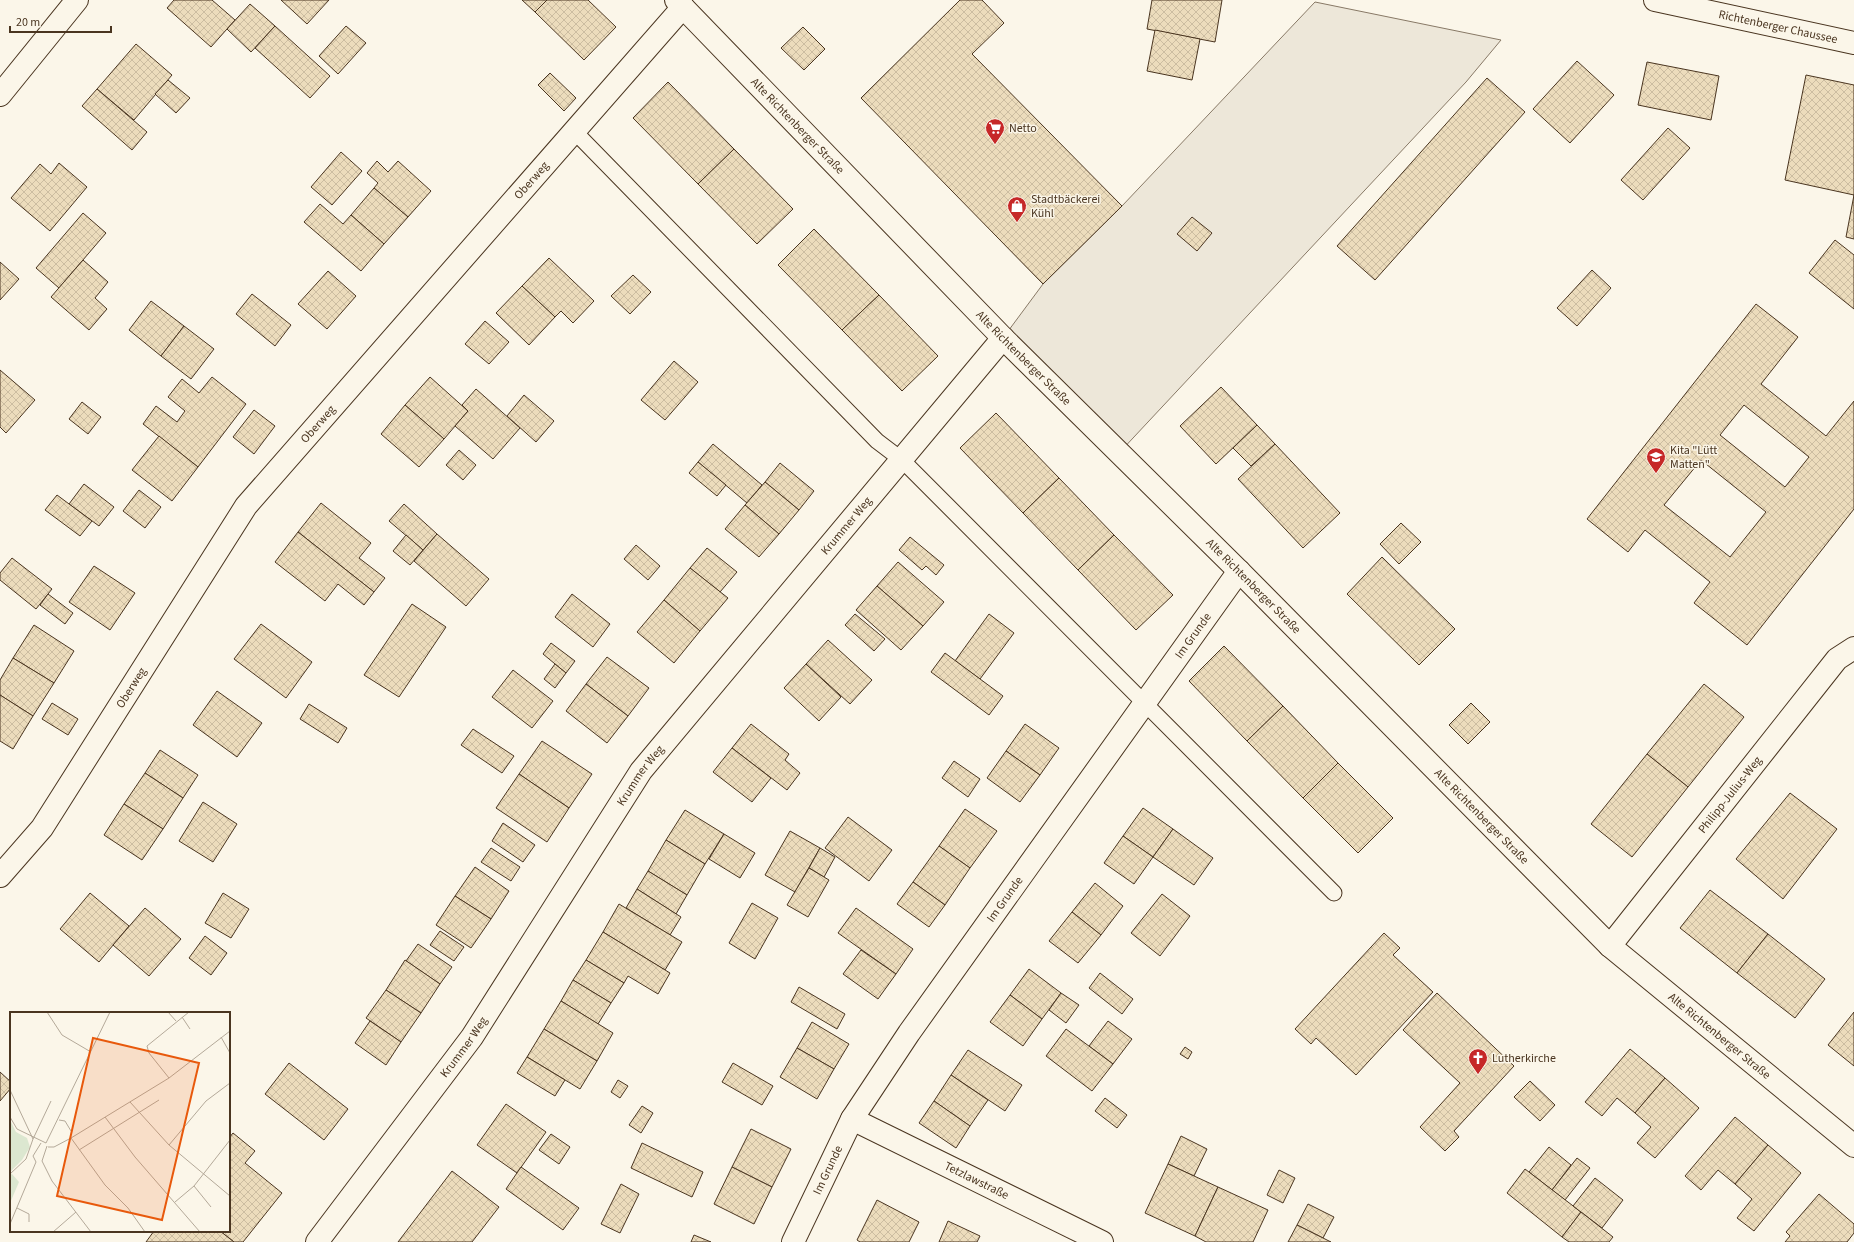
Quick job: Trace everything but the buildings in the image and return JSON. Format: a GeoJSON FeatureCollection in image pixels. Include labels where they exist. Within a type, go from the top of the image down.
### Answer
{"type":"FeatureCollection","features":[{"type":"Feature","properties":{"kind":"street"},"geometry":{"type":"LineString","coordinates":[[0,95],[77,0]]}},
{"type":"Feature","properties":{"kind":"street","name":"Richtenberger Chaussee"},"geometry":{"type":"LineString","coordinates":[[1654,0],[1691,4],[1854,43]]}},
{"type":"Feature","properties":{"kind":"street","name":"Oberweg"},"geometry":{"type":"LineString","coordinates":[[0,876],[42,828],[246,506],[575,132],[680,4]]}},
{"type":"Feature","properties":{"kind":"street","name":"Alte Richtenberger Straße"},"geometry":{"type":"LineString","coordinates":[[680,4],[1003,338],[1239,571],[1610,946],[1854,1146]]}},
{"type":"Feature","properties":{"kind":"street","name":"Krummer Weg"},"geometry":{"type":"LineString","coordinates":[[317,1242],[472,1037],[641,771],[1003,338]]}},
{"type":"Feature","properties":{"kind":"street","name":"Im Grunde"},"geometry":{"type":"LineString","coordinates":[[793,1242],[852,1119],[909,1033],[1239,571]]}},
{"type":"Feature","properties":{"kind":"street","name":"Philipp-Julius-Weg"},"geometry":{"type":"LineString","coordinates":[[1610,946],[1837,659],[1854,648]]}},
{"type":"Feature","properties":{"kind":"street","name":"Tetzlawstraße"},"geometry":{"type":"LineString","coordinates":[[852,1119],[1102,1242]]}},
{"type":"Feature","properties":{"kind":"lane"},"geometry":{"type":"LineString","coordinates":[[575,132],[877,441],[902,460],[1334,892]]}},
{"type":"Feature","properties":{"kind":"shaded area"},"geometry":{"type":"Polygon","coordinates":[[[1315,2],[1501,40],[1466,82],[1119,453],[1003,338],[1043,284],[1122,206],[1315,2]]]}},
{"type":"Feature","properties":{"kind":"place","name":"Netto"},"geometry":{"type":"Point","coordinates":[995,145]}},
{"type":"Feature","properties":{"kind":"place","name":"Stadtbäckerei Kühl"},"geometry":{"type":"Point","coordinates":[1017,223]}},
{"type":"Feature","properties":{"kind":"place","name":"Kita \"Lütt Matten\""},"geometry":{"type":"Point","coordinates":[1656,474]}},
{"type":"Feature","properties":{"kind":"place","name":"Lutherkirche"},"geometry":{"type":"Point","coordinates":[1478,1075]}}]}
